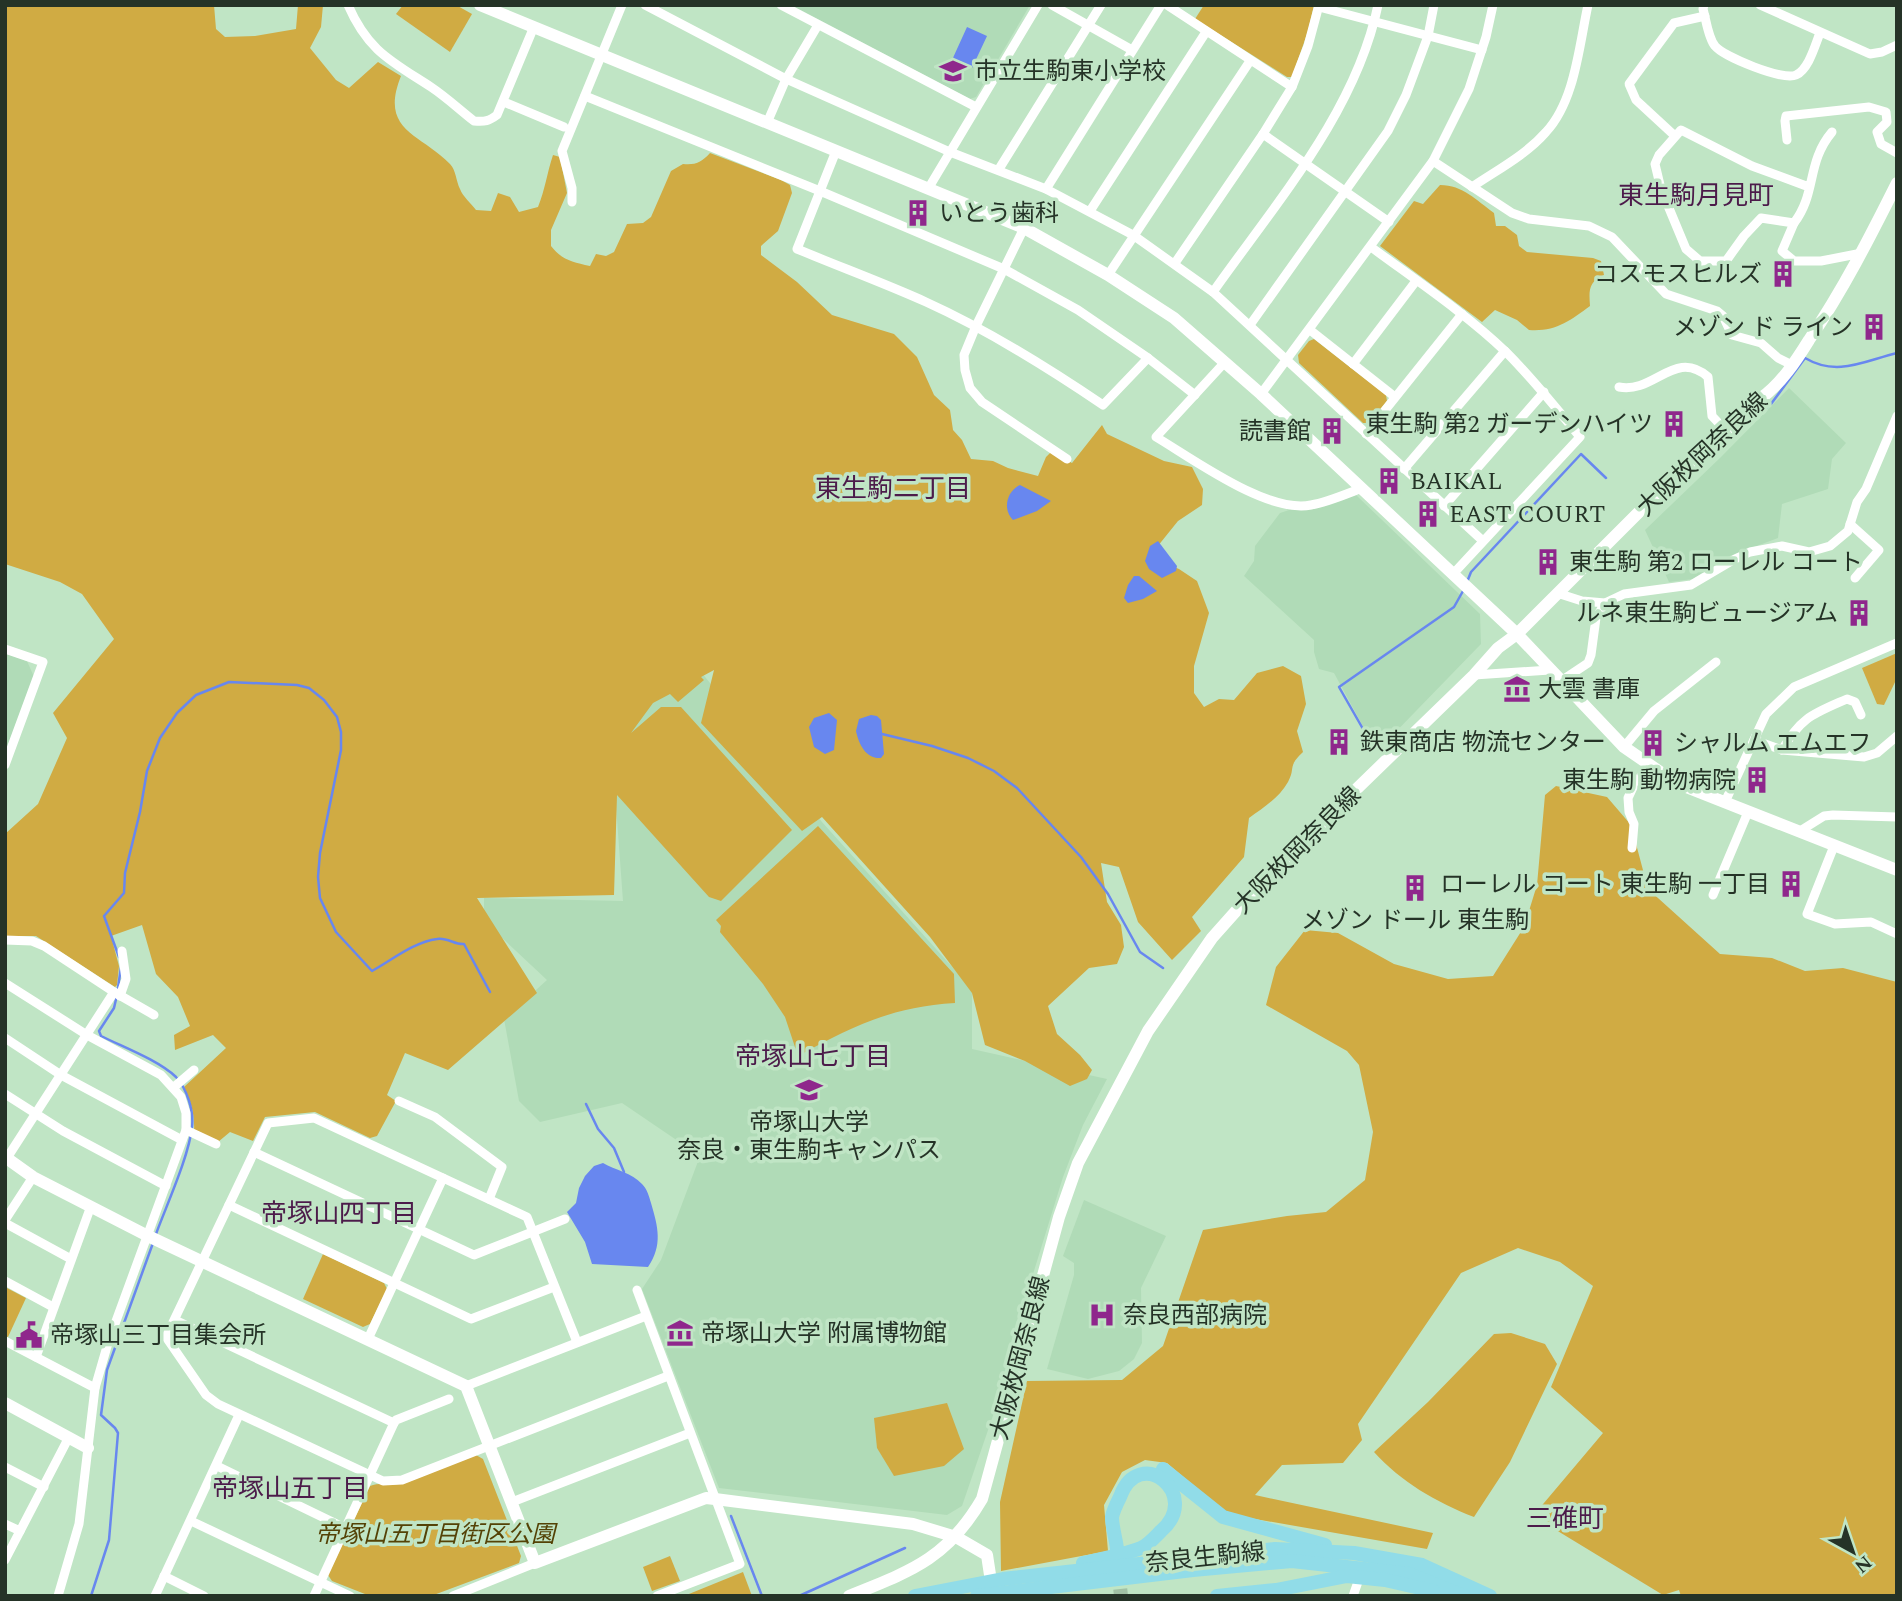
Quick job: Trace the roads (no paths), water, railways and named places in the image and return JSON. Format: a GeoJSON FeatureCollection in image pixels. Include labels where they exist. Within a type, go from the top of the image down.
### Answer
{"type":"FeatureCollection","features":[{"type":"Feature","properties":{"kind":"main road"},"geometry":{"type":"LineString","coordinates":[[1000,1588],[1143,1548],[1169,1525],[1174,1514],[1175,1500],[1168,1483],[1153,1473],[1136,1475],[1123,1487],[1112,1517],[1114,1550],[1106,1513],[1118,1482],[1131,1468],[1144,1465],[1168,1472],[1223,1517],[1354,1553]]}},
{"type":"Feature","properties":{"kind":"main road","name":"奈良生駒線"},"geometry":{"type":"LineString","coordinates":[[915,1596],[978,1591],[1275,1549],[1354,1553],[1422,1565],[1490,1596]]}},
{"type":"Feature","properties":{"kind":"main road","name":"奈良生駒線"},"geometry":{"type":"LineString","coordinates":[[1000,1588],[1292,1562],[1409,1574],[1464,1596]]}},
{"type":"Feature","properties":{"kind":"main road"},"geometry":{"type":"LineString","coordinates":[[1217,1596],[1276,1590],[1329,1578],[1360,1576],[1452,1596]]}},
{"type":"Feature","properties":{"kind":"street"},"geometry":{"type":"LineString","coordinates":[[348,5],[355,22],[382,55],[433,88],[474,121],[489,121],[497,115],[533,29]]}},
{"type":"Feature","properties":{"kind":"street"},"geometry":{"type":"LineString","coordinates":[[480,5],[533,29],[1024,228],[1108,275],[1174,318],[1261,394],[1517,634],[1624,747],[1676,783],[1897,870]]}},
{"type":"Feature","properties":{"kind":"street"},"geometry":{"type":"LineString","coordinates":[[572,202],[572,188],[562,151],[622,5]]}},
{"type":"Feature","properties":{"kind":"street"},"geometry":{"type":"LineString","coordinates":[[645,5],[786,79],[950,152],[1045,189],[1133,235],[1213,292],[1482,541]]}},
{"type":"Feature","properties":{"kind":"street"},"geometry":{"type":"LineString","coordinates":[[781,5],[976,107]]}},
{"type":"Feature","properties":{"kind":"street"},"geometry":{"type":"LineString","coordinates":[[928,189],[1038,5]]}},
{"type":"Feature","properties":{"kind":"street"},"geometry":{"type":"LineString","coordinates":[[1052,5],[1132,50]]}},
{"type":"Feature","properties":{"kind":"street"},"geometry":{"type":"LineString","coordinates":[[999,169],[1101,5]]}},
{"type":"Feature","properties":{"kind":"street"},"geometry":{"type":"LineString","coordinates":[[1045,189],[1161,5]]}},
{"type":"Feature","properties":{"kind":"street"},"geometry":{"type":"LineString","coordinates":[[1167,5],[1292,87]]}},
{"type":"Feature","properties":{"kind":"street"},"geometry":{"type":"LineString","coordinates":[[1213,292],[1305,163],[1349,92],[1361,66],[1378,5]]}},
{"type":"Feature","properties":{"kind":"street"},"geometry":{"type":"LineString","coordinates":[[1250,325],[1346,193],[1398,114],[1428,36],[1434,5]]}},
{"type":"Feature","properties":{"kind":"street"},"geometry":{"type":"LineString","coordinates":[[1261,394],[1433,161],[1469,89],[1493,5]]}},
{"type":"Feature","properties":{"kind":"street"},"geometry":{"type":"LineString","coordinates":[[1472,187],[1531,147],[1548,131],[1557,117],[1569,92],[1588,5]]}},
{"type":"Feature","properties":{"kind":"street"},"geometry":{"type":"LineString","coordinates":[[1704,5],[1714,45],[1729,56],[1788,77],[1801,72],[1821,33]]}},
{"type":"Feature","properties":{"kind":"street"},"geometry":{"type":"LineString","coordinates":[[1760,5],[1870,54],[1897,45]]}},
{"type":"Feature","properties":{"kind":"street"},"geometry":{"type":"LineString","coordinates":[[1175,263],[1292,87],[1308,46],[1319,6],[1482,50]]}},
{"type":"Feature","properties":{"kind":"street"},"geometry":{"type":"LineString","coordinates":[[1675,136],[1636,100],[1629,84],[1674,23],[1705,16]]}},
{"type":"Feature","properties":{"kind":"street"},"geometry":{"type":"LineString","coordinates":[[767,123],[786,79],[818,25]]}},
{"type":"Feature","properties":{"kind":"street"},"geometry":{"type":"LineString","coordinates":[[1090,211],[1206,32]]}},
{"type":"Feature","properties":{"kind":"street"},"geometry":{"type":"LineString","coordinates":[[1108,275],[1250,61]]}},
{"type":"Feature","properties":{"kind":"street"},"geometry":{"type":"LineString","coordinates":[[585,96],[1004,269],[1078,310],[1149,358],[1195,395]]}},
{"type":"Feature","properties":{"kind":"street"},"geometry":{"type":"LineString","coordinates":[[504,102],[564,127]]}},
{"type":"Feature","properties":{"kind":"street"},"geometry":{"type":"LineString","coordinates":[[1787,140],[1786,116],[1869,107],[1886,112],[1887,122],[1877,132],[1881,144],[1897,153]]}},
{"type":"Feature","properties":{"kind":"street"},"geometry":{"type":"LineString","coordinates":[[1794,223],[1761,218],[1726,261],[1700,261],[1686,249],[1679,234],[1661,189],[1655,164],[1659,155],[1681,130],[1752,166],[1809,187]]}},
{"type":"Feature","properties":{"kind":"street"},"geometry":{"type":"LineString","coordinates":[[1832,132],[1817,155],[1808,199],[1782,251],[1794,261],[1821,261],[1862,253]]}},
{"type":"Feature","properties":{"kind":"street"},"geometry":{"type":"LineString","coordinates":[[1263,134],[1388,222]]}},
{"type":"Feature","properties":{"kind":"street"},"geometry":{"type":"LineString","coordinates":[[836,151],[797,249],[926,302],[975,326],[1065,379],[1103,405],[1149,358]]}},
{"type":"Feature","properties":{"kind":"street"},"geometry":{"type":"LineString","coordinates":[[1433,161],[1512,213],[1529,219],[1589,226],[1612,237],[1666,294],[1717,311],[1723,316],[1732,335],[1761,343],[1778,358],[1792,365]]}},
{"type":"Feature","properties":{"kind":"street","name":"大阪枚岡奈良線"},"geometry":{"type":"LineString","coordinates":[[849,1596],[920,1566],[956,1537],[982,1499],[1059,1217],[1078,1163],[1148,1031],[1212,938],[1269,874],[1474,675],[1498,648],[1517,634],[1648,503],[1771,391],[1833,305],[1897,183]]}},
{"type":"Feature","properties":{"kind":"street"},"geometry":{"type":"LineString","coordinates":[[1024,228],[975,326],[964,355],[965,370],[970,388],[982,402],[1067,459]]}},
{"type":"Feature","properties":{"kind":"street"},"geometry":{"type":"LineString","coordinates":[[1371,247],[1462,314],[1505,351],[1580,437],[1453,574]]}},
{"type":"Feature","properties":{"kind":"street"},"geometry":{"type":"LineString","coordinates":[[1353,364],[1416,281]]}},
{"type":"Feature","properties":{"kind":"street"},"geometry":{"type":"LineString","coordinates":[[1366,433],[1462,314]]}},
{"type":"Feature","properties":{"kind":"street"},"geometry":{"type":"LineString","coordinates":[[1310,330],[1395,397]]}},
{"type":"Feature","properties":{"kind":"street"},"geometry":{"type":"LineString","coordinates":[[1404,469],[1505,351]]}},
{"type":"Feature","properties":{"kind":"street"},"geometry":{"type":"LineString","coordinates":[[1225,362],[1156,437],[1221,476],[1282,505],[1309,506],[1362,488]]}},
{"type":"Feature","properties":{"kind":"street"},"geometry":{"type":"LineString","coordinates":[[1619,387],[1637,388],[1672,370],[1687,367],[1699,370],[1708,377],[1712,416],[1726,431]]}},
{"type":"Feature","properties":{"kind":"street"},"geometry":{"type":"LineString","coordinates":[[1444,506],[1544,393]]}},
{"type":"Feature","properties":{"kind":"street"},"geometry":{"type":"LineString","coordinates":[[1557,593],[1582,601],[1605,603],[1624,594],[1691,585],[1750,552],[1782,545],[1809,552],[1830,546],[1848,531],[1857,502],[1866,489],[1897,416]]}},
{"type":"Feature","properties":{"kind":"street"},"geometry":{"type":"LineString","coordinates":[[1850,524],[1879,550],[1855,578]]}},
{"type":"Feature","properties":{"kind":"street"},"geometry":{"type":"LineString","coordinates":[[1561,681],[1588,663],[1596,618],[1605,603]]}},
{"type":"Feature","properties":{"kind":"street"},"geometry":{"type":"LineString","coordinates":[[1725,802],[1766,715],[1798,685],[1897,643]]}},
{"type":"Feature","properties":{"kind":"street"},"geometry":{"type":"LineString","coordinates":[[5,649],[43,662],[5,765]]}},
{"type":"Feature","properties":{"kind":"street"},"geometry":{"type":"LineString","coordinates":[[1624,747],[1654,711],[1716,662]]}},
{"type":"Feature","properties":{"kind":"street"},"geometry":{"type":"LineString","coordinates":[[1474,675],[1550,670]]}},
{"type":"Feature","properties":{"kind":"street"},"geometry":{"type":"LineString","coordinates":[[1782,750],[1803,720],[1835,704],[1847,699],[1855,702],[1861,715]]}},
{"type":"Feature","properties":{"kind":"street"},"geometry":{"type":"LineString","coordinates":[[1754,740],[1782,750],[1864,757],[1877,753],[1897,736]]}},
{"type":"Feature","properties":{"kind":"street"},"geometry":{"type":"LineString","coordinates":[[1632,848],[1634,824],[1629,812],[1628,798],[1635,783],[1650,766]]}},
{"type":"Feature","properties":{"kind":"street"},"geometry":{"type":"LineString","coordinates":[[1713,895],[1748,811]]}},
{"type":"Feature","properties":{"kind":"street"},"geometry":{"type":"LineString","coordinates":[[1800,831],[1824,817],[1833,815],[1897,817]]}},
{"type":"Feature","properties":{"kind":"street"},"geometry":{"type":"LineString","coordinates":[[1834,846],[1807,914],[1835,924],[1871,922],[1897,934]]}},
{"type":"Feature","properties":{"kind":"street"},"geometry":{"type":"LineString","coordinates":[[5,940],[32,941],[44,946],[154,1015]]}},
{"type":"Feature","properties":{"kind":"street"},"geometry":{"type":"LineString","coordinates":[[122,951],[126,979],[6,1158],[33,1177],[148,1236],[466,1386],[535,1563]]}},
{"type":"Feature","properties":{"kind":"street"},"geometry":{"type":"LineString","coordinates":[[5,983],[87,1035],[161,1075],[181,1097],[186,1113],[184,1135],[108,1343],[95,1388],[79,1524],[58,1596]]}},
{"type":"Feature","properties":{"kind":"street"},"geometry":{"type":"LineString","coordinates":[[5,1038],[61,1075],[184,1135],[216,1144]]}},
{"type":"Feature","properties":{"kind":"street"},"geometry":{"type":"LineString","coordinates":[[174,1087],[194,1070]]}},
{"type":"Feature","properties":{"kind":"street"},"geometry":{"type":"LineString","coordinates":[[5,1094],[63,1131],[166,1186]]}},
{"type":"Feature","properties":{"kind":"street"},"geometry":{"type":"LineString","coordinates":[[399,1101],[435,1117],[502,1167],[489,1199]]}},
{"type":"Feature","properties":{"kind":"street"},"geometry":{"type":"LineString","coordinates":[[577,1342],[527,1217],[314,1118],[268,1123],[166,1337],[206,1395],[218,1404],[383,1481],[402,1480],[668,1376]]}},
{"type":"Feature","properties":{"kind":"street"},"geometry":{"type":"LineString","coordinates":[[254,1152],[474,1255],[565,1219]]}},
{"type":"Feature","properties":{"kind":"street"},"geometry":{"type":"LineString","coordinates":[[33,1177],[5,1221],[71,1259]]}},
{"type":"Feature","properties":{"kind":"street"},"geometry":{"type":"LineString","coordinates":[[368,1339],[443,1178]]}},
{"type":"Feature","properties":{"kind":"street"},"geometry":{"type":"LineString","coordinates":[[229,1205],[471,1319],[554,1287]]}},
{"type":"Feature","properties":{"kind":"street"},"geometry":{"type":"LineString","coordinates":[[36,1357],[91,1206]]}},
{"type":"Feature","properties":{"kind":"street"},"geometry":{"type":"LineString","coordinates":[[5,1282],[53,1307]]}},
{"type":"Feature","properties":{"kind":"street"},"geometry":{"type":"LineString","coordinates":[[637,1290],[740,1564],[657,1596]]}},
{"type":"Feature","properties":{"kind":"street"},"geometry":{"type":"LineString","coordinates":[[466,1386],[646,1316]]}},
{"type":"Feature","properties":{"kind":"street"},"geometry":{"type":"LineString","coordinates":[[175,1320],[394,1423]]}},
{"type":"Feature","properties":{"kind":"street"},"geometry":{"type":"LineString","coordinates":[[5,1341],[95,1388]]}},
{"type":"Feature","properties":{"kind":"street"},"geometry":{"type":"LineString","coordinates":[[314,1596],[396,1420],[449,1399]]}},
{"type":"Feature","properties":{"kind":"street"},"geometry":{"type":"LineString","coordinates":[[5,1404],[88,1448]]}},
{"type":"Feature","properties":{"kind":"street"},"geometry":{"type":"LineString","coordinates":[[155,1596],[239,1415]]}},
{"type":"Feature","properties":{"kind":"street"},"geometry":{"type":"LineString","coordinates":[[512,1502],[690,1433]]}},
{"type":"Feature","properties":{"kind":"street"},"geometry":{"type":"LineString","coordinates":[[5,1560],[69,1437]]}},
{"type":"Feature","properties":{"kind":"street"},"geometry":{"type":"LineString","coordinates":[[217,1466],[345,1528]]}},
{"type":"Feature","properties":{"kind":"street"},"geometry":{"type":"LineString","coordinates":[[5,1467],[44,1487]]}},
{"type":"Feature","properties":{"kind":"street"},"geometry":{"type":"LineString","coordinates":[[453,1596],[706,1498],[880,1518],[913,1524],[956,1537],[987,1555],[1000,1588]]}},
{"type":"Feature","properties":{"kind":"street"},"geometry":{"type":"LineString","coordinates":[[191,1521],[350,1596]]}},
{"type":"Feature","properties":{"kind":"street"},"geometry":{"type":"LineString","coordinates":[[5,1524],[20,1531]]}},
{"type":"Feature","properties":{"kind":"street"},"geometry":{"type":"LineString","coordinates":[[164,1576],[204,1596]]}},
{"type":"Feature","properties":{"kind":"street"},"geometry":{"type":"LineString","coordinates":[[1353,1596],[1360,1576]]}},
{"type":"Feature","properties":{"kind":"water"},"geometry":{"type":"Polygon","coordinates":[[[967,27],[987,36],[972,68],[952,60],[967,27]]]}},
{"type":"Feature","properties":{"kind":"water"},"geometry":{"type":"Polygon","coordinates":[[[1020,485],[1051,501],[1037,511],[1013,520],[1007,501],[1012,491],[1020,485]]]}},
{"type":"Feature","properties":{"kind":"water"},"geometry":{"type":"Polygon","coordinates":[[[1158,541],[1177,566],[1176,571],[1162,578],[1149,569],[1145,561],[1150,546],[1158,541]]]}},
{"type":"Feature","properties":{"kind":"water"},"geometry":{"type":"Polygon","coordinates":[[[1134,576],[1139,576],[1157,591],[1128,603],[1124,598],[1134,576]]]}},
{"type":"Feature","properties":{"kind":"water"},"geometry":{"type":"Polygon","coordinates":[[[829,713],[837,720],[834,750],[825,754],[814,747],[809,727],[814,718],[829,713]]]}},
{"type":"Feature","properties":{"kind":"water"},"geometry":{"type":"Polygon","coordinates":[[[871,715],[881,720],[884,754],[881,758],[867,754],[856,731],[859,719],[871,715]]]}},
{"type":"Feature","properties":{"kind":"water"},"geometry":{"type":"Polygon","coordinates":[[[603,1163],[633,1177],[648,1193],[658,1236],[656,1251],[648,1267],[592,1264],[585,1242],[567,1212],[576,1203],[585,1176],[594,1166],[603,1163]]]}},
{"type":"Feature","properties":{"kind":"waterway"},"geometry":{"type":"LineString","coordinates":[[1758,415],[1771,404],[1805,358],[1817,364],[1839,367],[1897,353]]}},
{"type":"Feature","properties":{"kind":"waterway"},"geometry":{"type":"LineString","coordinates":[[1467,582],[1471,572],[1581,454],[1606,478]]}},
{"type":"Feature","properties":{"kind":"waterway"},"geometry":{"type":"LineString","coordinates":[[1363,729],[1339,687],[1454,607],[1463,591]]}},
{"type":"Feature","properties":{"kind":"waterway"},"geometry":{"type":"LineString","coordinates":[[119,957],[104,916],[124,893],[125,873],[147,771],[160,738],[177,713],[196,695],[229,682],[297,685],[309,688],[324,700],[337,717],[341,732],[341,750],[320,853],[318,877],[320,898],[336,932],[372,971],[428,941],[441,939],[464,944],[490,992]]}},
{"type":"Feature","properties":{"kind":"waterway"},"geometry":{"type":"LineString","coordinates":[[882,734],[968,758],[994,771],[1017,788],[1081,857],[1108,894],[1140,952],[1163,968]]}},
{"type":"Feature","properties":{"kind":"waterway"},"geometry":{"type":"LineString","coordinates":[[118,988],[121,967]]}},
{"type":"Feature","properties":{"kind":"waterway"},"geometry":{"type":"LineString","coordinates":[[117,995],[114,1008],[99,1031],[101,1036],[169,1071],[180,1082],[191,1107],[192,1127],[187,1152],[156,1234]]}},
{"type":"Feature","properties":{"kind":"waterway"},"geometry":{"type":"LineString","coordinates":[[586,1104],[598,1129],[614,1148],[624,1172]]}},
{"type":"Feature","properties":{"kind":"waterway"},"geometry":{"type":"LineString","coordinates":[[91,1596],[109,1540],[118,1433],[101,1415],[107,1370],[153,1243]]}},
{"type":"Feature","properties":{"kind":"waterway"},"geometry":{"type":"LineString","coordinates":[[731,1516],[762,1596]]}},
{"type":"Feature","properties":{"kind":"waterway"},"geometry":{"type":"LineString","coordinates":[[799,1596],[905,1548]]}},
{"type":"Feature","properties":{"kind":"tunnel"},"geometry":{"type":"LineString","coordinates":[[1118,1568],[1121,1596]]}},
{"type":"Feature","properties":{"kind":"place","name":"市立生駒東小学校"},"geometry":{"type":"Point","coordinates":[953,71]}},
{"type":"Feature","properties":{"kind":"place","name":"いとう歯科"},"geometry":{"type":"Point","coordinates":[918,213]}},
{"type":"Feature","properties":{"kind":"place","name":"コスモスヒルズ"},"geometry":{"type":"Point","coordinates":[1783,274]}},
{"type":"Feature","properties":{"kind":"place","name":"メゾン ド ライン"},"geometry":{"type":"Point","coordinates":[1874,327]}},
{"type":"Feature","properties":{"kind":"place","name":"東生駒 第2 ガーデンハイツ"},"geometry":{"type":"Point","coordinates":[1674,424]}},
{"type":"Feature","properties":{"kind":"place","name":"読書館"},"geometry":{"type":"Point","coordinates":[1332,431]}},
{"type":"Feature","properties":{"kind":"place","name":"BAIKAL"},"geometry":{"type":"Point","coordinates":[1389,481]}},
{"type":"Feature","properties":{"kind":"place","name":"EAST COURT"},"geometry":{"type":"Point","coordinates":[1428,514]}},
{"type":"Feature","properties":{"kind":"place","name":"東生駒 第2 ローレル コート"},"geometry":{"type":"Point","coordinates":[1548,562]}},
{"type":"Feature","properties":{"kind":"place","name":"ルネ東生駒ビュージアム"},"geometry":{"type":"Point","coordinates":[1859,613]}},
{"type":"Feature","properties":{"kind":"place","name":"大雲 書庫"},"geometry":{"type":"Point","coordinates":[1517,689]}},
{"type":"Feature","properties":{"kind":"place","name":"鉄東商店 物流センター"},"geometry":{"type":"Point","coordinates":[1339,742]}},
{"type":"Feature","properties":{"kind":"place","name":"シャルム エムエフ"},"geometry":{"type":"Point","coordinates":[1653,743]}},
{"type":"Feature","properties":{"kind":"place","name":"東生駒 動物病院"},"geometry":{"type":"Point","coordinates":[1757,780]}},
{"type":"Feature","properties":{"kind":"place","name":"ローレル コート 東生駒 一丁目"},"geometry":{"type":"Point","coordinates":[1791,884]}},
{"type":"Feature","properties":{"kind":"place","name":"メゾン ドール 東生駒"},"geometry":{"type":"Point","coordinates":[1415,888]}},
{"type":"Feature","properties":{"kind":"place","name":"帝塚山大学 奈良・東生駒キャンパス"},"geometry":{"type":"Point","coordinates":[809,1090]}},
{"type":"Feature","properties":{"kind":"place","name":"奈良西部病院"},"geometry":{"type":"Point","coordinates":[1102,1315]}},
{"type":"Feature","properties":{"kind":"place","name":"帝塚山大学 附属博物館"},"geometry":{"type":"Point","coordinates":[680,1333]}},
{"type":"Feature","properties":{"kind":"place","name":"帝塚山三丁目集会所"},"geometry":{"type":"Point","coordinates":[29,1335]}},
{"type":"Feature","properties":{"kind":"district","name":"東生駒月見町"},"geometry":{"type":"Point","coordinates":[1696,195]}},
{"type":"Feature","properties":{"kind":"district","name":"東生駒二丁目"},"geometry":{"type":"Point","coordinates":[893,488]}},
{"type":"Feature","properties":{"kind":"district","name":"帝塚山七丁目"},"geometry":{"type":"Point","coordinates":[813,1056]}},
{"type":"Feature","properties":{"kind":"district","name":"帝塚山四丁目"},"geometry":{"type":"Point","coordinates":[339,1213]}},
{"type":"Feature","properties":{"kind":"district","name":"帝塚山五丁目"},"geometry":{"type":"Point","coordinates":[290,1488]}},
{"type":"Feature","properties":{"kind":"district","name":"三碓町"},"geometry":{"type":"Point","coordinates":[1565,1518]}},
{"type":"Feature","properties":{"kind":"park label","name":"帝塚山五丁目街区公園"},"geometry":{"type":"Point","coordinates":[435,1534]}}]}
